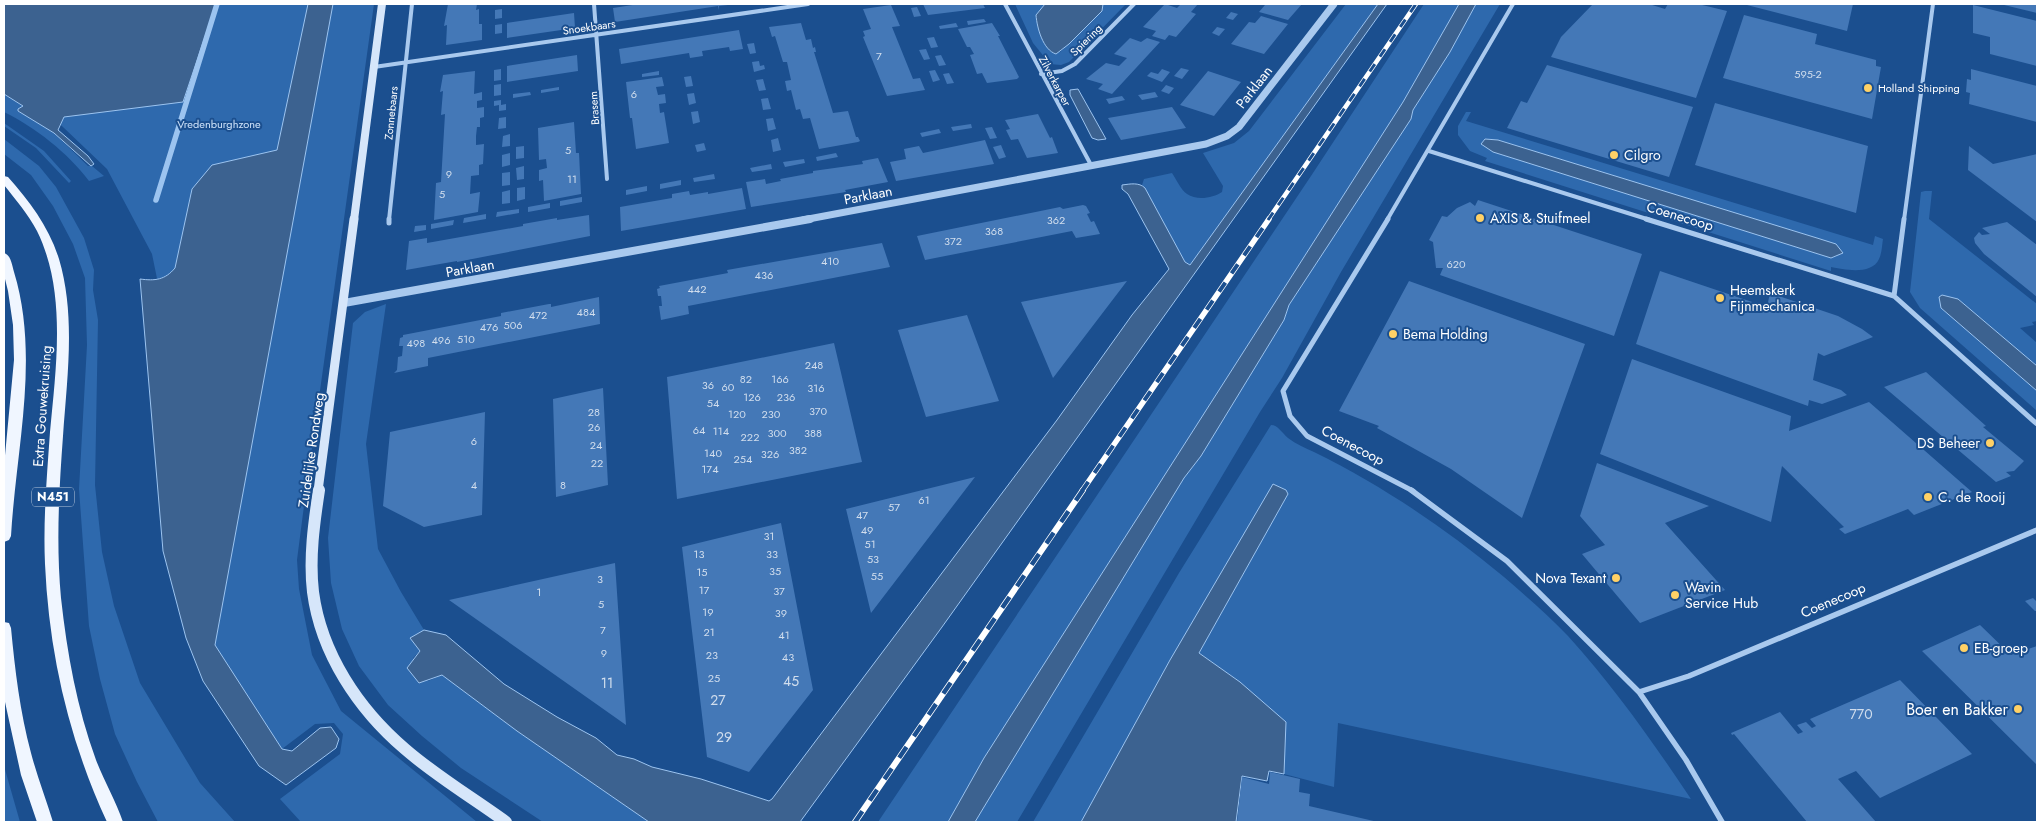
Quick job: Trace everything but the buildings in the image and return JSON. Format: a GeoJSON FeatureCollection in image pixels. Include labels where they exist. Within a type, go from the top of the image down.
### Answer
{"type":"FeatureCollection","features":[{"type":"Feature","properties":{"kind":"main road","name":"Zuidelijke Rondweg"},"geometry":{"type":"LineString","coordinates":[[382,4],[313,546],[313,591],[322,631],[330,650],[366,709],[392,739],[422,764],[506,822]]}},
{"type":"Feature","properties":{"kind":"main road","name":"Extra Gouwekruising"},"geometry":{"type":"LineString","coordinates":[[4,179],[29,206],[40,224],[49,244],[60,287],[63,339],[52,526],[52,562],[58,644],[82,742],[115,822]]}},
{"type":"Feature","properties":{"kind":"main road","name":"Extra Gouwekruising"},"geometry":{"type":"LineString","coordinates":[[4,257],[16,296],[20,347],[4,536]]}},
{"type":"Feature","properties":{"kind":"main road"},"geometry":{"type":"LineString","coordinates":[[4,628],[10,688],[17,729],[27,770],[45,822]]}},
{"type":"Feature","properties":{"kind":"street","name":"Zonnebaars"},"geometry":{"type":"LineString","coordinates":[[389,224],[412,4]]}},
{"type":"Feature","properties":{"kind":"street","name":"Brasem"},"geometry":{"type":"LineString","coordinates":[[594,4],[608,179]]}},
{"type":"Feature","properties":{"kind":"street","name":"Snoekbaars"},"geometry":{"type":"LineString","coordinates":[[374,67],[808,4]]}},
{"type":"Feature","properties":{"kind":"street","name":"Zilverkarper"},"geometry":{"type":"LineString","coordinates":[[1004,4],[1091,165]]}},
{"type":"Feature","properties":{"kind":"street","name":"Spiering"},"geometry":{"type":"LineString","coordinates":[[1041,74],[1062,71],[1075,64],[1134,4]]}},
{"type":"Feature","properties":{"kind":"street","name":"Parklaan"},"geometry":{"type":"LineString","coordinates":[[344,303],[621,254],[1206,144],[1227,136],[1239,127],[1334,4]]}},
{"type":"Feature","properties":{"kind":"street","name":"Coenecoop"},"geometry":{"type":"LineString","coordinates":[[1513,4],[1429,151],[1284,391],[1290,416],[1307,436],[1410,489],[1507,561],[1639,692],[1686,760],[1722,822]]}},
{"type":"Feature","properties":{"kind":"street"},"geometry":{"type":"LineString","coordinates":[[1894,296],[1933,4]]}},
{"type":"Feature","properties":{"kind":"street","name":"Coenecoop"},"geometry":{"type":"LineString","coordinates":[[1429,151],[1894,296],[2037,424]]}},
{"type":"Feature","properties":{"kind":"street","name":"Coenecoop"},"geometry":{"type":"LineString","coordinates":[[1639,692],[1689,676],[1812,622],[2037,530]]}},
{"type":"Feature","properties":{"kind":"green space","name":"Vredenburghzone"},"geometry":{"type":"Polygon","coordinates":[[[4,4],[374,4],[297,560],[299,589],[312,655],[341,711],[477,822],[301,822],[280,799],[340,754],[343,734],[334,723],[315,724],[282,749],[240,685],[196,645],[174,362],[152,254],[107,169],[42,107],[4,4]]]}},
{"type":"Feature","properties":{"kind":"green space"},"geometry":{"type":"Polygon","coordinates":[[[1015,4],[1045,4],[1036,15],[1039,30],[1051,52],[1060,52],[1102,11],[1103,4],[1126,4],[1069,62],[1061,65],[1050,64],[1033,43],[1015,4]]]}},
{"type":"Feature","properties":{"kind":"green space"},"geometry":{"type":"Polygon","coordinates":[[[1346,4],[1378,4],[1190,265],[1185,262],[1142,185],[1144,179],[1172,173],[1183,190],[1191,196],[1205,198],[1222,192],[1223,186],[1203,153],[1234,143],[1249,131],[1346,4]]]}},
{"type":"Feature","properties":{"kind":"green space"},"geometry":{"type":"Polygon","coordinates":[[[1424,4],[1459,4],[1403,102],[984,758],[948,822],[878,822],[1311,176],[1424,4]]]}},
{"type":"Feature","properties":{"kind":"green space"},"geometry":{"type":"Polygon","coordinates":[[[1476,4],[1500,4],[1341,272],[1282,378],[1017,822],[975,822],[1184,478],[1201,456],[1284,320],[1289,305],[1411,119],[1413,110],[1450,52],[1476,4]]]}},
{"type":"Feature","properties":{"kind":"green space"},"geometry":{"type":"Polygon","coordinates":[[[4,94],[24,107],[18,111],[54,133],[88,166],[92,166],[104,176],[89,181],[71,160],[50,142],[28,125],[4,112],[4,94]]]}},
{"type":"Feature","properties":{"kind":"green space"},"geometry":{"type":"Polygon","coordinates":[[[1466,112],[1471,112],[1466,121],[1873,245],[1875,236],[1883,239],[1880,257],[1876,264],[1864,269],[1850,270],[1831,267],[1831,271],[1485,161],[1487,158],[1470,151],[1458,135],[1458,126],[1466,112]],[[1485,139],[1481,144],[1493,152],[1831,258],[1837,256],[1817,238],[1498,140],[1485,139]]]}},
{"type":"Feature","properties":{"kind":"green space"},"geometry":{"type":"Polygon","coordinates":[[[4,123],[44,151],[71,181],[69,183],[36,148],[4,126],[4,123]]]}},
{"type":"Feature","properties":{"kind":"green space"},"geometry":{"type":"Polygon","coordinates":[[[4,139],[39,166],[56,187],[84,238],[94,270],[93,290],[98,320],[95,485],[102,552],[114,606],[140,683],[200,783],[235,822],[158,822],[115,734],[100,679],[89,626],[79,489],[87,345],[85,278],[73,244],[53,206],[31,175],[4,154],[4,139]]]}},
{"type":"Feature","properties":{"kind":"green space"},"geometry":{"type":"Polygon","coordinates":[[[1932,191],[1929,219],[2037,304],[2037,321],[2032,322],[2034,325],[2020,328],[2037,343],[2037,366],[1958,299],[1941,308],[2037,391],[2037,411],[1920,308],[1910,292],[1921,192],[1932,191]]]}},
{"type":"Feature","properties":{"kind":"green space"},"geometry":{"type":"Polygon","coordinates":[[[386,304],[366,444],[378,549],[424,630],[411,638],[420,651],[413,658],[428,681],[442,675],[517,731],[649,822],[543,822],[461,768],[422,736],[388,705],[359,666],[342,629],[331,583],[328,538],[353,323],[365,312],[386,304]]]}},
{"type":"Feature","properties":{"kind":"green space"},"geometry":{"type":"Polygon","coordinates":[[[1271,425],[1278,428],[1294,442],[1365,479],[1413,509],[1482,559],[1529,598],[1568,636],[1601,675],[1648,736],[1691,799],[1338,723],[1334,787],[1284,774],[1285,722],[1240,682],[1199,653],[1288,494],[1170,660],[1081,822],[1033,822],[1179,573],[1271,425]]]}},
{"type":"Feature","properties":{"kind":"green space"},"geometry":{"type":"Polygon","coordinates":[[[4,766],[20,822],[4,822],[4,766]]]}},
{"type":"Feature","properties":{"kind":"shaded area"},"geometry":{"type":"Polygon","coordinates":[[[4,4],[216,4],[183,102],[64,117],[58,130],[88,156],[94,164],[91,166],[54,133],[18,111],[23,106],[4,94],[4,4]]]}},
{"type":"Feature","properties":{"kind":"shaded area"},"geometry":{"type":"Polygon","coordinates":[[[308,4],[333,4],[215,645],[282,749],[292,751],[320,728],[331,727],[339,739],[336,748],[286,785],[259,766],[203,681],[186,638],[163,551],[140,279],[159,279],[175,268],[192,189],[212,165],[277,150],[308,4]]]}},
{"type":"Feature","properties":{"kind":"shaded area"},"geometry":{"type":"Polygon","coordinates":[[[1045,4],[1103,4],[1102,11],[1069,44],[1056,54],[1051,52],[1044,43],[1038,26],[1036,15],[1045,4]]]}},
{"type":"Feature","properties":{"kind":"shaded area"},"geometry":{"type":"Polygon","coordinates":[[[1378,4],[1387,4],[942,627],[800,822],[649,822],[517,731],[442,675],[419,683],[407,668],[420,651],[410,638],[424,630],[446,635],[504,684],[557,717],[596,738],[617,755],[769,801],[772,799],[1057,420],[1132,315],[1169,269],[1128,194],[1122,189],[1122,185],[1137,184],[1145,188],[1185,262],[1190,265],[1378,4]]]}},
{"type":"Feature","properties":{"kind":"shaded area"},"geometry":{"type":"Polygon","coordinates":[[[1459,4],[1476,4],[1450,52],[1413,110],[1411,119],[1289,305],[1284,320],[1201,456],[1184,478],[975,822],[948,822],[984,758],[1403,102],[1459,4]]]}},
{"type":"Feature","properties":{"kind":"shaded area"},"geometry":{"type":"Polygon","coordinates":[[[1078,89],[1106,139],[1098,140],[1092,138],[1070,95],[1070,90],[1078,89]]]}},
{"type":"Feature","properties":{"kind":"shaded area"},"geometry":{"type":"Polygon","coordinates":[[[1485,139],[1498,140],[1836,244],[1843,253],[1831,258],[1493,152],[1481,144],[1485,139]]]}},
{"type":"Feature","properties":{"kind":"shaded area"},"geometry":{"type":"Polygon","coordinates":[[[1942,295],[1958,299],[2037,366],[2037,391],[1941,308],[1939,297],[1942,295]]]}},
{"type":"Feature","properties":{"kind":"shaded area"},"geometry":{"type":"Polygon","coordinates":[[[1273,484],[1286,490],[1288,494],[1199,653],[1240,682],[1286,722],[1284,774],[1269,771],[1267,781],[1242,776],[1236,822],[1081,822],[1170,660],[1273,484]]]}},
{"type":"Feature","properties":{"kind":"waterway"},"geometry":{"type":"LineString","coordinates":[[156,200],[217,4]]}},
{"type":"Feature","properties":{"kind":"railway"},"geometry":{"type":"LineString","coordinates":[[1268,220],[1416,4]]}},
{"type":"Feature","properties":{"kind":"railway"},"geometry":{"type":"LineString","coordinates":[[1082,491],[1269,219]]}},
{"type":"Feature","properties":{"kind":"railway"},"geometry":{"type":"LineString","coordinates":[[855,822],[1083,490]]}},
{"type":"Feature","properties":{"kind":"place","name":"Holland Shipping"},"geometry":{"type":"Point","coordinates":[1868,88]}},
{"type":"Feature","properties":{"kind":"place","name":"Cilgro"},"geometry":{"type":"Point","coordinates":[1614,155]}},
{"type":"Feature","properties":{"kind":"place","name":"AXIS & Stuifmeel"},"geometry":{"type":"Point","coordinates":[1480,218]}},
{"type":"Feature","properties":{"kind":"place","name":"Heemskerk Fijnmechanica"},"geometry":{"type":"Point","coordinates":[1720,298]}},
{"type":"Feature","properties":{"kind":"place","name":"Bema Holding"},"geometry":{"type":"Point","coordinates":[1393,334]}},
{"type":"Feature","properties":{"kind":"place","name":"DS Beheer"},"geometry":{"type":"Point","coordinates":[1990,443]}},
{"type":"Feature","properties":{"kind":"place","name":"C. de Rooij"},"geometry":{"type":"Point","coordinates":[1928,497]}},
{"type":"Feature","properties":{"kind":"place","name":"Nova Texant"},"geometry":{"type":"Point","coordinates":[1616,578]}},
{"type":"Feature","properties":{"kind":"place","name":"Wavin Service Hub"},"geometry":{"type":"Point","coordinates":[1675,595]}},
{"type":"Feature","properties":{"kind":"place","name":"EB-groep"},"geometry":{"type":"Point","coordinates":[1964,648]}},
{"type":"Feature","properties":{"kind":"place","name":"Boer en Bakker"},"geometry":{"type":"Point","coordinates":[2018,709]}}]}
